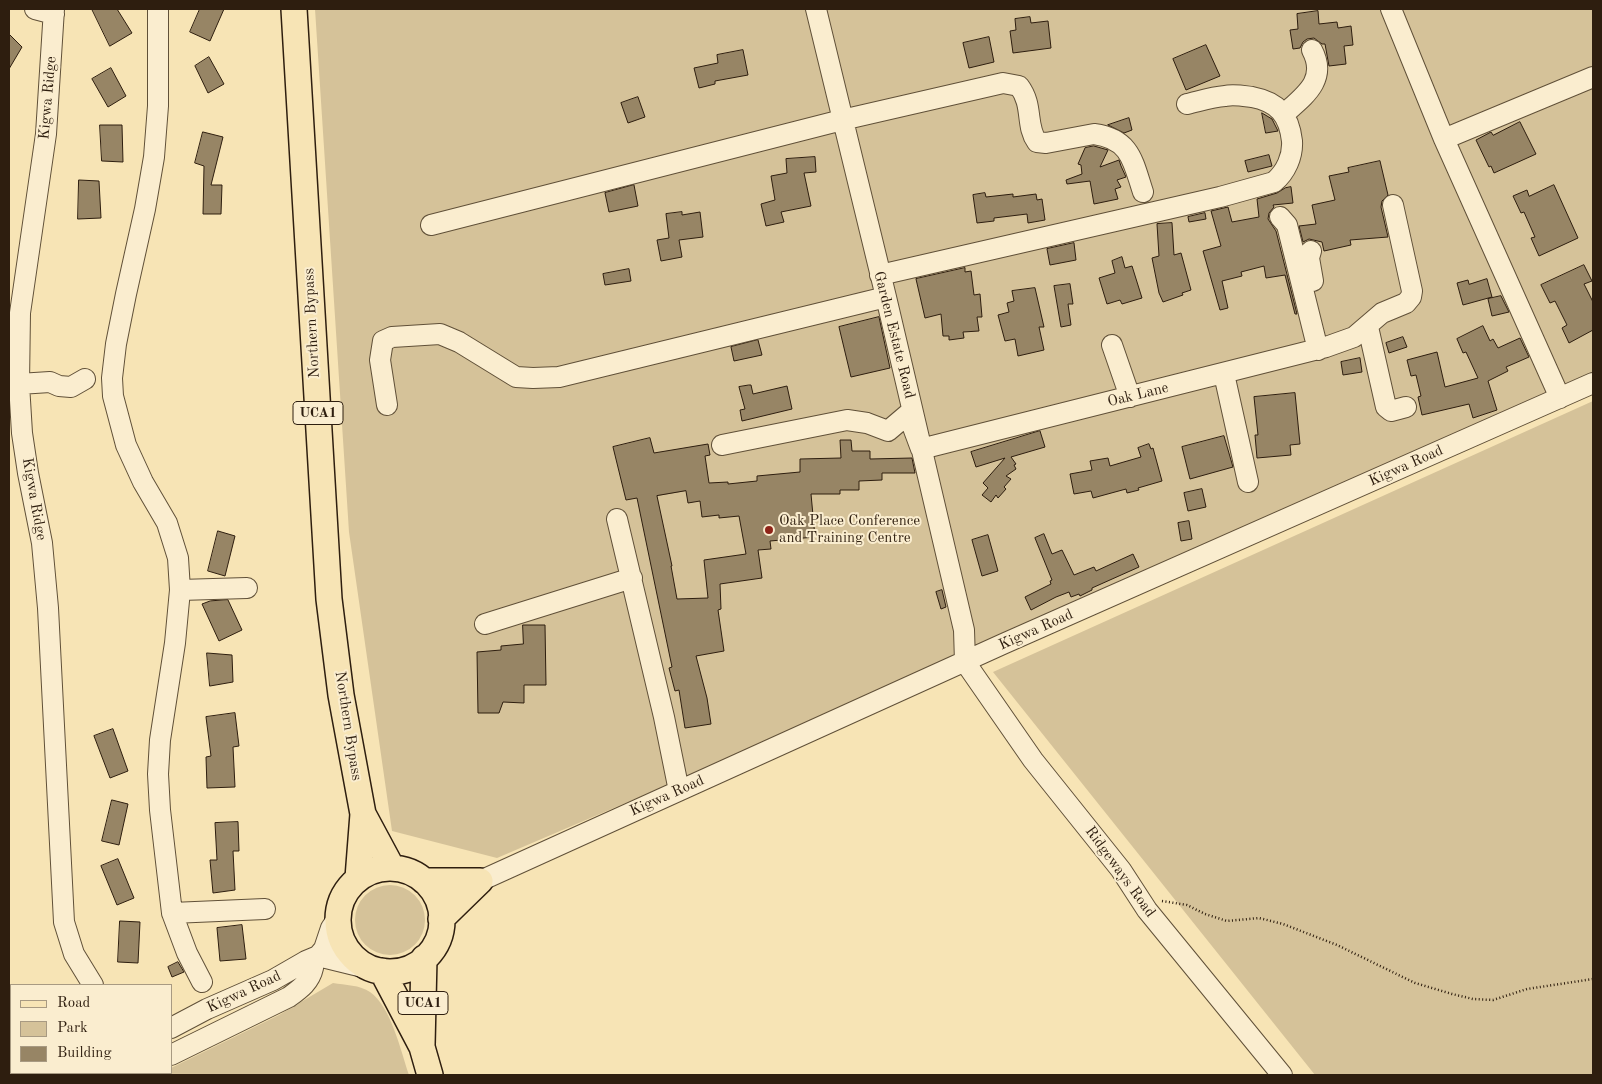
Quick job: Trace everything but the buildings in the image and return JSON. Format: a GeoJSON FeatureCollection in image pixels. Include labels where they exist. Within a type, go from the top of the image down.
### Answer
{"type":"FeatureCollection","features":[{"type":"Feature","properties":{"kind":"main road","name":"Northern Bypass"},"geometry":{"type":"LineString","coordinates":[[294,9],[329,600],[341,695],[363,814]]}},
{"type":"Feature","properties":{"kind":"main road","name":"UCA1"},"geometry":{"type":"LineString","coordinates":[[363,814],[392,868]]}},
{"type":"Feature","properties":{"kind":"main road","name":"UCA1"},"geometry":{"type":"LineString","coordinates":[[358,878],[363,814]]}},
{"type":"Feature","properties":{"kind":"main road"},"geometry":{"type":"LineString","coordinates":[[380,869],[400,869],[424,881],[432,891],[438,902],[441,919],[437,941],[429,954],[418,964],[405,970],[379,971],[362,964],[350,954],[342,941],[337,919],[342,898],[358,878],[380,869]]}},
{"type":"Feature","properties":{"kind":"main road"},"geometry":{"type":"LineString","coordinates":[[424,881],[480,881]]}},
{"type":"Feature","properties":{"kind":"main road"},"geometry":{"type":"LineString","coordinates":[[441,919],[480,881]]}},
{"type":"Feature","properties":{"kind":"main road","name":"UCA1"},"geometry":{"type":"LineString","coordinates":[[422,1047],[424,958]]}},
{"type":"Feature","properties":{"kind":"main road","name":"UCA1"},"geometry":{"type":"LineString","coordinates":[[379,971],[422,1047],[430,1075]]}},
{"type":"Feature","properties":{"kind":"street"},"geometry":{"type":"LineString","coordinates":[[158,9],[158,106],[154,157],[145,210],[116,344],[112,378],[115,404],[126,446],[143,482],[167,523],[178,558],[180,590],[175,643],[160,740],[158,774],[161,820],[172,913],[187,953],[202,982]]}},
{"type":"Feature","properties":{"kind":"street","name":"Garden Estate Road"},"geometry":{"type":"LineString","coordinates":[[816,9],[964,630],[966,662]]}},
{"type":"Feature","properties":{"kind":"street"},"geometry":{"type":"LineString","coordinates":[[1391,9],[1444,139],[1560,398]]}},
{"type":"Feature","properties":{"kind":"street","name":"Kigwa Ridge"},"geometry":{"type":"LineString","coordinates":[[48,11],[46,134],[15,304],[22,433],[42,543],[48,608],[64,922],[74,954],[92,984]]}},
{"type":"Feature","properties":{"kind":"street"},"geometry":{"type":"LineString","coordinates":[[1284,114],[1307,93],[1314,83],[1317,66],[1312,50]]}},
{"type":"Feature","properties":{"kind":"street"},"geometry":{"type":"LineString","coordinates":[[1444,139],[1593,77]]}},
{"type":"Feature","properties":{"kind":"street"},"geometry":{"type":"LineString","coordinates":[[431,226],[842,120],[1003,83],[1019,86],[1026,95],[1030,111],[1032,135],[1037,142],[1046,143],[1094,134],[1102,135],[1126,148],[1131,154],[1143,192]]}},
{"type":"Feature","properties":{"kind":"street"},"geometry":{"type":"LineString","coordinates":[[880,275],[1220,197],[1274,182],[1281,176],[1288,164],[1292,147],[1291,130],[1284,114],[1272,103],[1247,96],[1226,95],[1187,104]]}},
{"type":"Feature","properties":{"kind":"street"},"geometry":{"type":"LineString","coordinates":[[1393,205],[1412,291],[1411,297],[1406,303],[1382,313],[1361,332],[1386,408],[1391,411],[1406,407]]}},
{"type":"Feature","properties":{"kind":"street"},"geometry":{"type":"LineString","coordinates":[[1280,217],[1287,225],[1322,348]]}},
{"type":"Feature","properties":{"kind":"street"},"geometry":{"type":"LineString","coordinates":[[1311,251],[1309,258],[1310,267],[1322,348]]}},
{"type":"Feature","properties":{"kind":"street"},"geometry":{"type":"LineString","coordinates":[[387,405],[380,360],[383,341],[392,337],[440,334],[459,342],[516,377],[559,377],[886,297]]}},
{"type":"Feature","properties":{"kind":"street","name":"Oak Lane"},"geometry":{"type":"LineString","coordinates":[[921,448],[1224,374],[1322,348],[1361,332]]}},
{"type":"Feature","properties":{"kind":"street"},"geometry":{"type":"LineString","coordinates":[[1112,345],[1130,397]]}},
{"type":"Feature","properties":{"kind":"street"},"geometry":{"type":"LineString","coordinates":[[1224,374],[1248,482]]}},
{"type":"Feature","properties":{"kind":"street"},"geometry":{"type":"LineString","coordinates":[[19,384],[50,382],[59,386],[71,387],[85,379],[112,378]]}},
{"type":"Feature","properties":{"kind":"street","name":"Kigwa Road"},"geometry":{"type":"LineString","coordinates":[[480,881],[1105,599],[1593,383]]}},
{"type":"Feature","properties":{"kind":"street"},"geometry":{"type":"LineString","coordinates":[[722,445],[847,420],[867,423],[888,431],[908,414],[921,448]]}},
{"type":"Feature","properties":{"kind":"street"},"geometry":{"type":"LineString","coordinates":[[617,519],[664,717],[679,791]]}},
{"type":"Feature","properties":{"kind":"street"},"geometry":{"type":"LineString","coordinates":[[485,624],[632,578]]}},
{"type":"Feature","properties":{"kind":"street"},"geometry":{"type":"LineString","coordinates":[[180,590],[247,588]]}},
{"type":"Feature","properties":{"kind":"street","name":"Ridgeways Road"},"geometry":{"type":"LineString","coordinates":[[966,662],[1033,760],[1121,870],[1147,910],[1282,1075]]}},
{"type":"Feature","properties":{"kind":"street"},"geometry":{"type":"LineString","coordinates":[[172,913],[265,909]]}},
{"type":"Feature","properties":{"kind":"street"},"geometry":{"type":"LineString","coordinates":[[312,959],[324,948],[331,928],[337,919]]}},
{"type":"Feature","properties":{"kind":"street"},"geometry":{"type":"LineString","coordinates":[[312,959],[379,971]]}},
{"type":"Feature","properties":{"kind":"street"},"geometry":{"type":"LineString","coordinates":[[172,1055],[289,997],[301,988],[311,976],[313,968],[312,959]]}},
{"type":"Feature","properties":{"kind":"street","name":"Kigwa Road"},"geometry":{"type":"LineString","coordinates":[[172,1027],[207,1009],[273,980],[312,959]]}},
{"type":"Feature","properties":{"kind":"path"},"geometry":{"type":"LineString","coordinates":[[1147,910],[1162,901],[1173,902],[1188,905],[1205,914],[1227,921],[1259,918],[1283,924],[1337,945],[1415,983],[1473,999],[1493,1000],[1527,989],[1593,979]]}},
{"type":"Feature","properties":{"kind":"green space"},"geometry":{"type":"Polygon","coordinates":[[[315,9],[1593,9],[1593,389],[497,858],[392,831],[349,532],[315,9]]]}},
{"type":"Feature","properties":{"kind":"green space"},"geometry":{"type":"Polygon","coordinates":[[[1593,401],[1593,1075],[1315,1075],[993,672],[1593,401]]]}},
{"type":"Feature","properties":{"kind":"green space"},"geometry":{"type":"Polygon","coordinates":[[[397,885],[410,891],[419,900],[423,906],[425,920],[423,934],[415,945],[404,953],[383,955],[376,953],[365,945],[357,934],[355,913],[357,906],[365,895],[376,887],[397,885]]]}},
{"type":"Feature","properties":{"kind":"green space"},"geometry":{"type":"Polygon","coordinates":[[[333,983],[362,988],[370,992],[384,1008],[394,1030],[409,1075],[157,1075],[172,1074],[172,1068],[279,1015],[333,983]]]}},
{"type":"Feature","properties":{"kind":"place","name":"Oak Place Conference and Training Centre"},"geometry":{"type":"Point","coordinates":[769,530]}}]}
